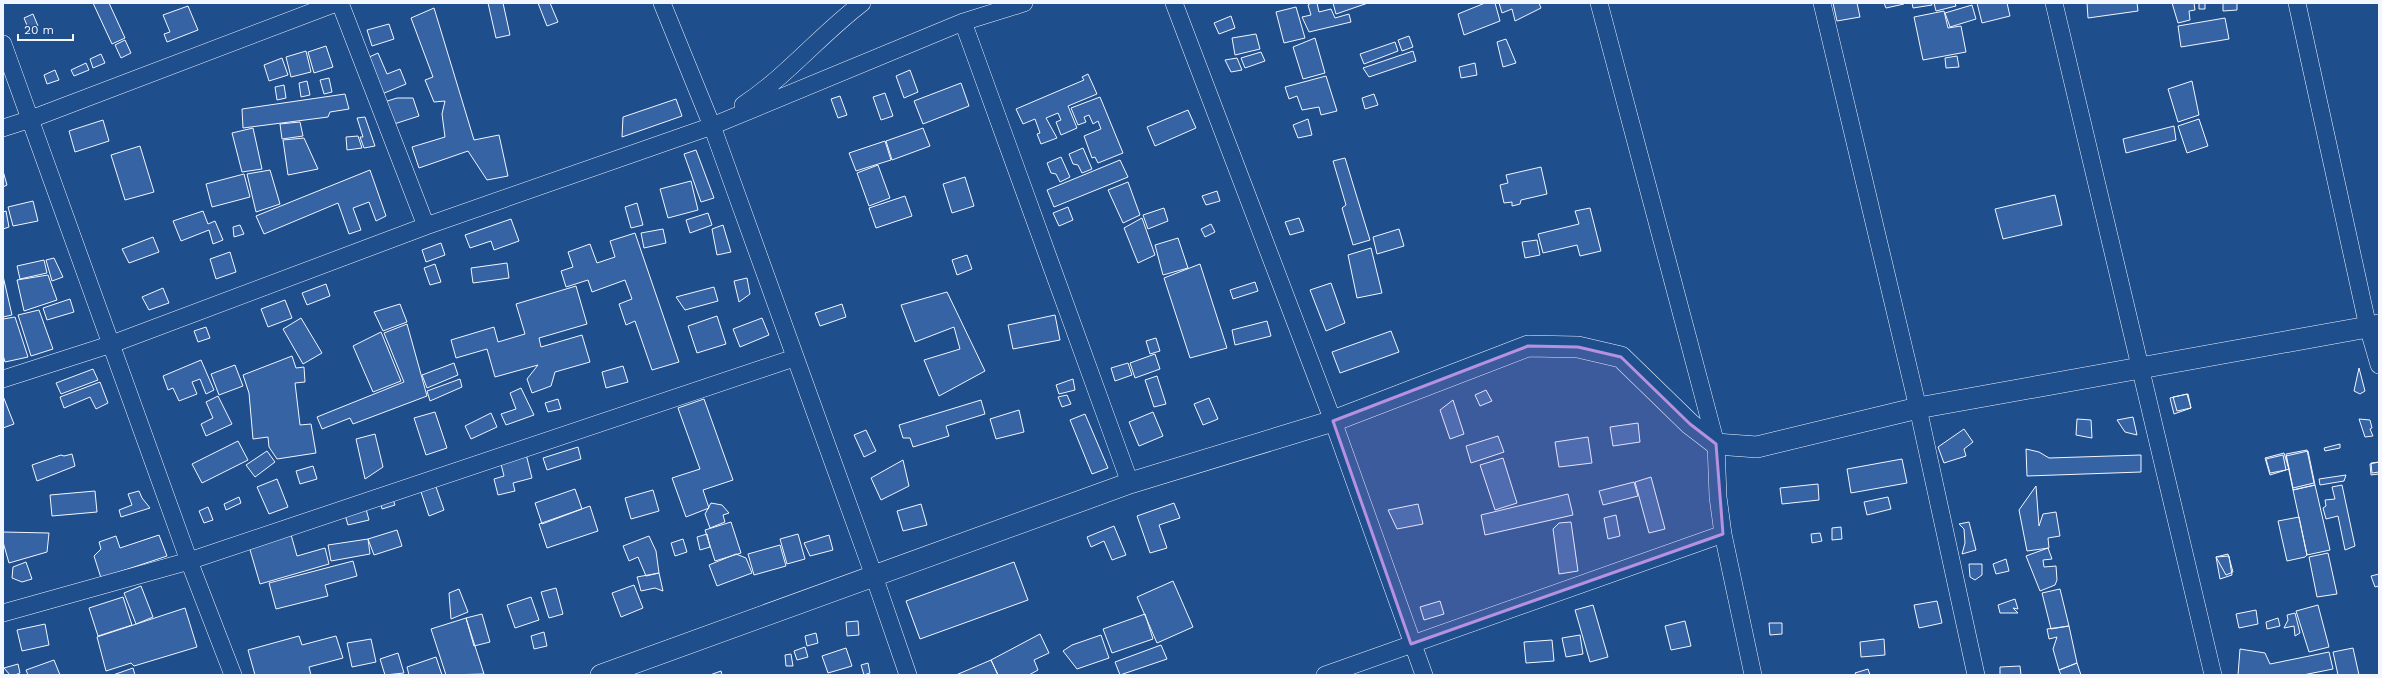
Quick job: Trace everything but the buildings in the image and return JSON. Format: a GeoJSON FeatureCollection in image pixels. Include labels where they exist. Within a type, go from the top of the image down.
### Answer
{"type":"FeatureCollection","features":[{"type":"Feature","properties":{"kind":"street"},"geometry":{"type":"LineString","coordinates":[[3,128],[32,119],[336,3]]}},
{"type":"Feature","properties":{"kind":"street"},"geometry":{"type":"LineString","coordinates":[[340,3],[426,226]]}},
{"type":"Feature","properties":{"kind":"street"},"geometry":{"type":"LineString","coordinates":[[662,3],[712,126],[794,358],[874,576],[908,675]]}},
{"type":"Feature","properties":{"kind":"street"},"geometry":{"type":"LineString","coordinates":[[712,126],[770,87],[840,20],[862,3]]}},
{"type":"Feature","properties":{"kind":"street"},"geometry":{"type":"LineString","coordinates":[[3,379],[112,344],[426,226],[712,126],[963,22],[1024,3]]}},
{"type":"Feature","properties":{"kind":"street"},"geometry":{"type":"LineString","coordinates":[[1174,3],[1333,421],[1411,644],[1424,675]]}},
{"type":"Feature","properties":{"kind":"street"},"geometry":{"type":"LineString","coordinates":[[1599,3],[1716,444],[1718,497],[1723,534],[1753,675]]}},
{"type":"Feature","properties":{"kind":"street"},"geometry":{"type":"LineString","coordinates":[[1822,3],[1918,408],[1976,675]]}},
{"type":"Feature","properties":{"kind":"street"},"geometry":{"type":"LineString","coordinates":[[2054,3],[2142,367],[2213,675]]}},
{"type":"Feature","properties":{"kind":"street"},"geometry":{"type":"LineString","coordinates":[[2297,3],[2374,326],[2379,365]]}},
{"type":"Feature","properties":{"kind":"street"},"geometry":{"type":"LineString","coordinates":[[963,22],[1130,483]]}},
{"type":"Feature","properties":{"kind":"street"},"geometry":{"type":"LineString","coordinates":[[3,44],[32,119],[189,562],[234,675]]}},
{"type":"Feature","properties":{"kind":"street"},"geometry":{"type":"LineString","coordinates":[[601,675],[1130,483],[1333,421],[1528,346],[1578,348],[1621,358],[1690,424],[1716,444],[1757,447],[1918,408],[2374,326]]}},
{"type":"Feature","properties":{"kind":"street"},"geometry":{"type":"LineString","coordinates":[[3,613],[189,562],[794,358]]}},
{"type":"Feature","properties":{"kind":"street"},"geometry":{"type":"LineString","coordinates":[[1325,675],[1723,534]]}},
{"type":"Feature","properties":{"kind":"highlighted area"},"geometry":{"type":"Polygon","coordinates":[[[1528,346],[1578,347],[1621,357],[1690,424],[1716,444],[1723,534],[1411,644],[1333,421],[1528,346]]]}}]}
